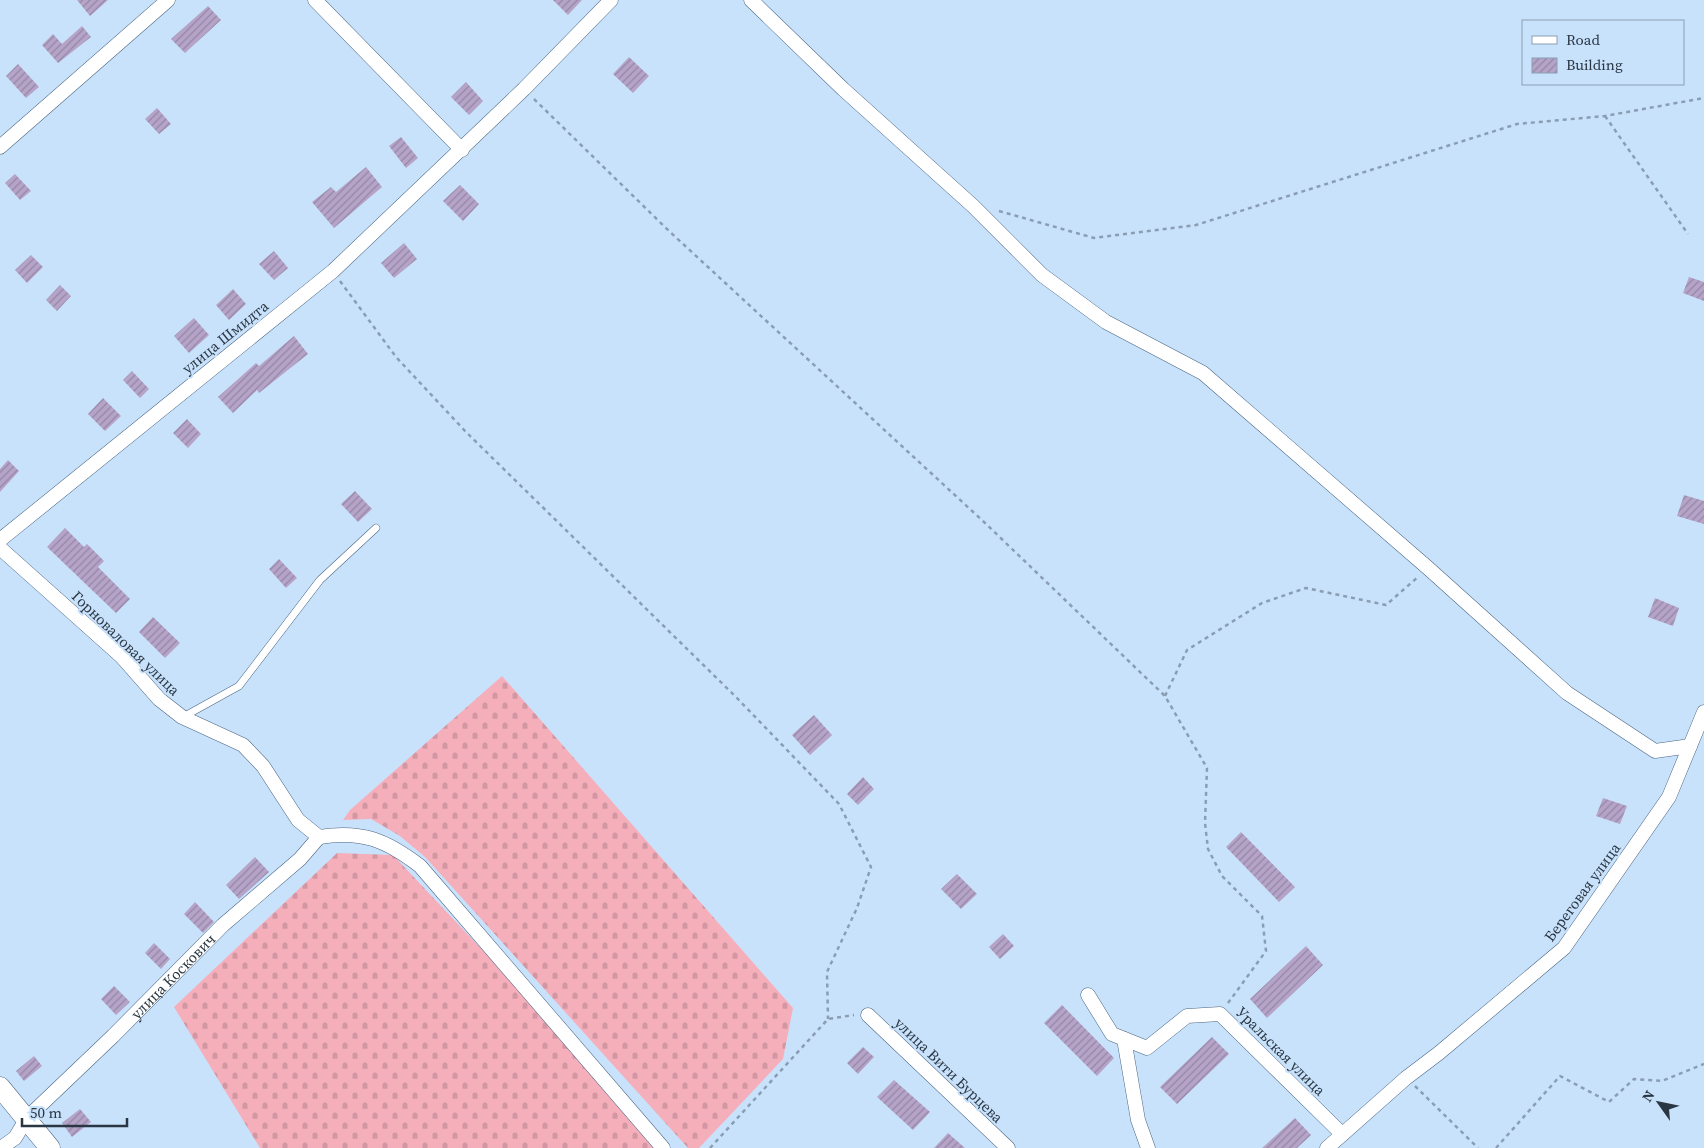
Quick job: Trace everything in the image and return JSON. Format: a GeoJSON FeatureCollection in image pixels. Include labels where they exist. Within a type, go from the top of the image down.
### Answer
{"type":"FeatureCollection","features":[{"type":"Feature","properties":{"kind":"street"},"geometry":{"type":"LineString","coordinates":[[0,147],[168,0]]}},
{"type":"Feature","properties":{"kind":"street"},"geometry":{"type":"LineString","coordinates":[[315,0],[462,150]]}},
{"type":"Feature","properties":{"kind":"street","name":"улица Шмидта"},"geometry":{"type":"LineString","coordinates":[[0,540],[333,270],[462,150],[611,0]]}},
{"type":"Feature","properties":{"kind":"street"},"geometry":{"type":"LineString","coordinates":[[751,0],[843,89],[973,206],[1042,275],[1106,322],[1203,373],[1428,568],[1567,693],[1655,751],[1690,746]]}},
{"type":"Feature","properties":{"kind":"street","name":"Горноваловая улица"},"geometry":{"type":"LineString","coordinates":[[0,548],[122,656],[159,699],[182,717]]}},
{"type":"Feature","properties":{"kind":"street","name":"Береговая улица"},"geometry":{"type":"LineString","coordinates":[[1327,1148],[1406,1078],[1439,1053],[1564,948],[1669,797],[1704,712]]}},
{"type":"Feature","properties":{"kind":"street"},"geometry":{"type":"LineString","coordinates":[[182,717],[243,746],[263,766],[298,820],[319,837],[335,834],[364,835],[395,848],[420,866],[663,1148]]}},
{"type":"Feature","properties":{"kind":"street","name":"улица Коскович"},"geometry":{"type":"LineString","coordinates":[[1,1148],[15,1138],[27,1118],[113,1036],[223,925],[300,859],[319,837]]}},
{"type":"Feature","properties":{"kind":"street"},"geometry":{"type":"LineString","coordinates":[[1088,995],[1112,1034],[1147,1048],[1187,1016],[1220,1014]]}},
{"type":"Feature","properties":{"kind":"street","name":"улица Вити Бурцева"},"geometry":{"type":"LineString","coordinates":[[868,1014],[1008,1148]]}},
{"type":"Feature","properties":{"kind":"street","name":"Уральская улица"},"geometry":{"type":"LineString","coordinates":[[1220,1014],[1342,1134]]}},
{"type":"Feature","properties":{"kind":"street"},"geometry":{"type":"LineString","coordinates":[[1124,1039],[1138,1120],[1148,1148]]}},
{"type":"Feature","properties":{"kind":"street"},"geometry":{"type":"LineString","coordinates":[[0,1087],[50,1148]]}},
{"type":"Feature","properties":{"kind":"lane","name":"Горноваловая улица"},"geometry":{"type":"LineString","coordinates":[[182,717],[239,686],[320,580],[376,528]]}},
{"type":"Feature","properties":{"kind":"path","name":"Уральская улица"},"geometry":{"type":"LineString","coordinates":[[524,89],[669,231],[984,522],[1165,696],[1206,768],[1205,823],[1208,849],[1222,876],[1262,916],[1266,951],[1220,1014]]}},
{"type":"Feature","properties":{"kind":"path"},"geometry":{"type":"LineString","coordinates":[[973,206],[1020,215],[1094,238],[1196,225],[1518,124],[1605,116],[1704,98]]}},
{"type":"Feature","properties":{"kind":"path"},"geometry":{"type":"LineString","coordinates":[[1605,116],[1688,234]]}},
{"type":"Feature","properties":{"kind":"path"},"geometry":{"type":"LineString","coordinates":[[333,270],[396,357],[453,418],[736,697],[839,804],[871,867],[857,908],[827,972],[828,1019]]}},
{"type":"Feature","properties":{"kind":"path"},"geometry":{"type":"LineString","coordinates":[[1165,696],[1187,650],[1262,603],[1306,588],[1386,605],[1428,568]]}},
{"type":"Feature","properties":{"kind":"path"},"geometry":{"type":"LineString","coordinates":[[710,1148],[828,1019],[847,1015],[868,1014]]}},
{"type":"Feature","properties":{"kind":"path"},"geometry":{"type":"LineString","coordinates":[[1496,1148],[1560,1076],[1609,1102],[1634,1079],[1662,1081],[1704,1064]]}},
{"type":"Feature","properties":{"kind":"path"},"geometry":{"type":"LineString","coordinates":[[1406,1078],[1478,1148]]}},
{"type":"Feature","properties":{"kind":"green space"},"geometry":{"type":"Polygon","coordinates":[[[502,676],[793,1008],[783,1059],[699,1148],[688,1148],[425,857],[400,836],[371,819],[343,820],[350,810],[502,676]]]}},
{"type":"Feature","properties":{"kind":"green space"},"geometry":{"type":"Polygon","coordinates":[[[337,853],[393,855],[669,1148],[260,1148],[174,1007],[337,853]]]}},
{"type":"Feature","properties":{"kind":"building"},"geometry":{"type":"Polygon","coordinates":[[[77,0],[108,0],[90,16],[77,0]]]}},
{"type":"Feature","properties":{"kind":"building"},"geometry":{"type":"Polygon","coordinates":[[[553,0],[582,0],[568,15],[553,0]]]}},
{"type":"Feature","properties":{"kind":"building"},"geometry":{"type":"Polygon","coordinates":[[[208,6],[221,20],[185,53],[171,39],[208,6]]]}},
{"type":"Feature","properties":{"kind":"building"},"geometry":{"type":"Polygon","coordinates":[[[82,26],[91,37],[58,63],[42,45],[53,34],[62,44],[82,26]]]}},
{"type":"Feature","properties":{"kind":"building"},"geometry":{"type":"Polygon","coordinates":[[[629,57],[649,76],[633,93],[613,74],[629,57]]]}},
{"type":"Feature","properties":{"kind":"building"},"geometry":{"type":"Polygon","coordinates":[[[18,64],[39,87],[26,98],[6,76],[18,64]]]}},
{"type":"Feature","properties":{"kind":"building"},"geometry":{"type":"Polygon","coordinates":[[[466,82],[483,101],[469,115],[451,97],[466,82]]]}},
{"type":"Feature","properties":{"kind":"building"},"geometry":{"type":"Polygon","coordinates":[[[157,108],[171,124],[159,134],[145,119],[157,108]]]}},
{"type":"Feature","properties":{"kind":"building"},"geometry":{"type":"Polygon","coordinates":[[[401,137],[418,158],[406,168],[389,146],[401,137]]]}},
{"type":"Feature","properties":{"kind":"building"},"geometry":{"type":"Polygon","coordinates":[[[366,167],[382,187],[334,228],[312,202],[331,187],[336,192],[366,167]]]}},
{"type":"Feature","properties":{"kind":"building"},"geometry":{"type":"Polygon","coordinates":[[[15,174],[31,191],[20,200],[5,183],[15,174]]]}},
{"type":"Feature","properties":{"kind":"building"},"geometry":{"type":"Polygon","coordinates":[[[460,185],[479,204],[463,221],[443,201],[460,185]]]}},
{"type":"Feature","properties":{"kind":"building"},"geometry":{"type":"Polygon","coordinates":[[[404,243],[417,259],[394,278],[381,263],[404,243]]]}},
{"type":"Feature","properties":{"kind":"building"},"geometry":{"type":"Polygon","coordinates":[[[274,251],[288,268],[274,280],[259,264],[274,251]]]}},
{"type":"Feature","properties":{"kind":"building"},"geometry":{"type":"Polygon","coordinates":[[[31,255],[43,267],[27,283],[15,270],[31,255]]]}},
{"type":"Feature","properties":{"kind":"building"},"geometry":{"type":"Polygon","coordinates":[[[1689,277],[1704,282],[1704,301],[1683,293],[1689,277]]]}},
{"type":"Feature","properties":{"kind":"building"},"geometry":{"type":"Polygon","coordinates":[[[60,285],[71,296],[57,311],[46,300],[60,285]]]}},
{"type":"Feature","properties":{"kind":"building"},"geometry":{"type":"Polygon","coordinates":[[[233,289],[246,304],[229,320],[216,305],[233,289]]]}},
{"type":"Feature","properties":{"kind":"building"},"geometry":{"type":"Polygon","coordinates":[[[194,318],[209,335],[189,353],[174,336],[194,318]]]}},
{"type":"Feature","properties":{"kind":"building"},"geometry":{"type":"Polygon","coordinates":[[[294,336],[308,354],[259,393],[257,390],[233,413],[218,397],[256,363],[259,366],[294,336]]]}},
{"type":"Feature","properties":{"kind":"building"},"geometry":{"type":"Polygon","coordinates":[[[132,371],[149,389],[140,398],[123,380],[132,371]]]}},
{"type":"Feature","properties":{"kind":"building"},"geometry":{"type":"Polygon","coordinates":[[[103,398],[121,416],[105,431],[88,414],[103,398]]]}},
{"type":"Feature","properties":{"kind":"building"},"geometry":{"type":"Polygon","coordinates":[[[187,419],[201,434],[188,448],[173,433],[187,419]]]}},
{"type":"Feature","properties":{"kind":"building"},"geometry":{"type":"Polygon","coordinates":[[[8,460],[19,471],[0,492],[0,469],[8,460]]]}},
{"type":"Feature","properties":{"kind":"building"},"geometry":{"type":"Polygon","coordinates":[[[355,491],[372,509],[358,522],[341,504],[355,491]]]}},
{"type":"Feature","properties":{"kind":"building"},"geometry":{"type":"Polygon","coordinates":[[[1684,495],[1704,501],[1704,524],[1677,516],[1684,495]]]}},
{"type":"Feature","properties":{"kind":"building"},"geometry":{"type":"Polygon","coordinates":[[[65,528],[84,547],[87,544],[104,561],[98,567],[130,599],[116,613],[47,547],[65,528]]]}},
{"type":"Feature","properties":{"kind":"building"},"geometry":{"type":"Polygon","coordinates":[[[279,559],[297,578],[286,588],[269,569],[279,559]]]}},
{"type":"Feature","properties":{"kind":"building"},"geometry":{"type":"Polygon","coordinates":[[[1655,598],[1679,608],[1673,626],[1648,617],[1655,598]]]}},
{"type":"Feature","properties":{"kind":"building"},"geometry":{"type":"Polygon","coordinates":[[[153,617],[180,643],[165,658],[139,632],[153,617]]]}},
{"type":"Feature","properties":{"kind":"building"},"geometry":{"type":"Polygon","coordinates":[[[814,715],[832,735],[810,755],[792,735],[814,715]]]}},
{"type":"Feature","properties":{"kind":"building"},"geometry":{"type":"Polygon","coordinates":[[[863,777],[874,789],[858,805],[847,794],[863,777]]]}},
{"type":"Feature","properties":{"kind":"building"},"geometry":{"type":"Polygon","coordinates":[[[1603,798],[1627,806],[1620,824],[1596,816],[1603,798]]]}},
{"type":"Feature","properties":{"kind":"building"},"geometry":{"type":"Polygon","coordinates":[[[1241,832],[1295,887],[1279,902],[1226,847],[1241,832]]]}},
{"type":"Feature","properties":{"kind":"building"},"geometry":{"type":"Polygon","coordinates":[[[255,857],[269,872],[239,899],[226,885],[255,857]]]}},
{"type":"Feature","properties":{"kind":"building"},"geometry":{"type":"Polygon","coordinates":[[[957,874],[977,894],[961,909],[941,889],[957,874]]]}},
{"type":"Feature","properties":{"kind":"building"},"geometry":{"type":"Polygon","coordinates":[[[195,902],[214,922],[203,933],[184,914],[195,902]]]}},
{"type":"Feature","properties":{"kind":"building"},"geometry":{"type":"Polygon","coordinates":[[[1003,934],[1014,946],[1000,959],[989,947],[1003,934]]]}},
{"type":"Feature","properties":{"kind":"building"},"geometry":{"type":"Polygon","coordinates":[[[154,943],[170,959],[161,969],[145,953],[154,943]]]}},
{"type":"Feature","properties":{"kind":"building"},"geometry":{"type":"Polygon","coordinates":[[[1306,946],[1323,965],[1267,1018],[1250,999],[1306,946]]]}},
{"type":"Feature","properties":{"kind":"building"},"geometry":{"type":"Polygon","coordinates":[[[114,986],[130,1002],[116,1015],[101,999],[114,986]]]}},
{"type":"Feature","properties":{"kind":"building"},"geometry":{"type":"Polygon","coordinates":[[[1062,1005],[1114,1058],[1097,1076],[1044,1023],[1062,1005]]]}},
{"type":"Feature","properties":{"kind":"building"},"geometry":{"type":"Polygon","coordinates":[[[1212,1037],[1229,1054],[1177,1104],[1160,1087],[1212,1037]]]}},
{"type":"Feature","properties":{"kind":"building"},"geometry":{"type":"Polygon","coordinates":[[[863,1047],[874,1057],[858,1074],[847,1063],[863,1047]]]}},
{"type":"Feature","properties":{"kind":"building"},"geometry":{"type":"Polygon","coordinates":[[[34,1056],[42,1066],[24,1081],[16,1071],[34,1056]]]}},
{"type":"Feature","properties":{"kind":"building"},"geometry":{"type":"Polygon","coordinates":[[[894,1080],[930,1112],[913,1130],[877,1097],[894,1080]]]}},
{"type":"Feature","properties":{"kind":"building"},"geometry":{"type":"Polygon","coordinates":[[[80,1109],[91,1122],[72,1137],[62,1123],[80,1109]]]}},
{"type":"Feature","properties":{"kind":"building"},"geometry":{"type":"Polygon","coordinates":[[[1295,1118],[1311,1135],[1297,1148],[1262,1148],[1295,1118]]]}},
{"type":"Feature","properties":{"kind":"building"},"geometry":{"type":"Polygon","coordinates":[[[948,1133],[965,1148],[934,1148],[948,1133]]]}}]}
